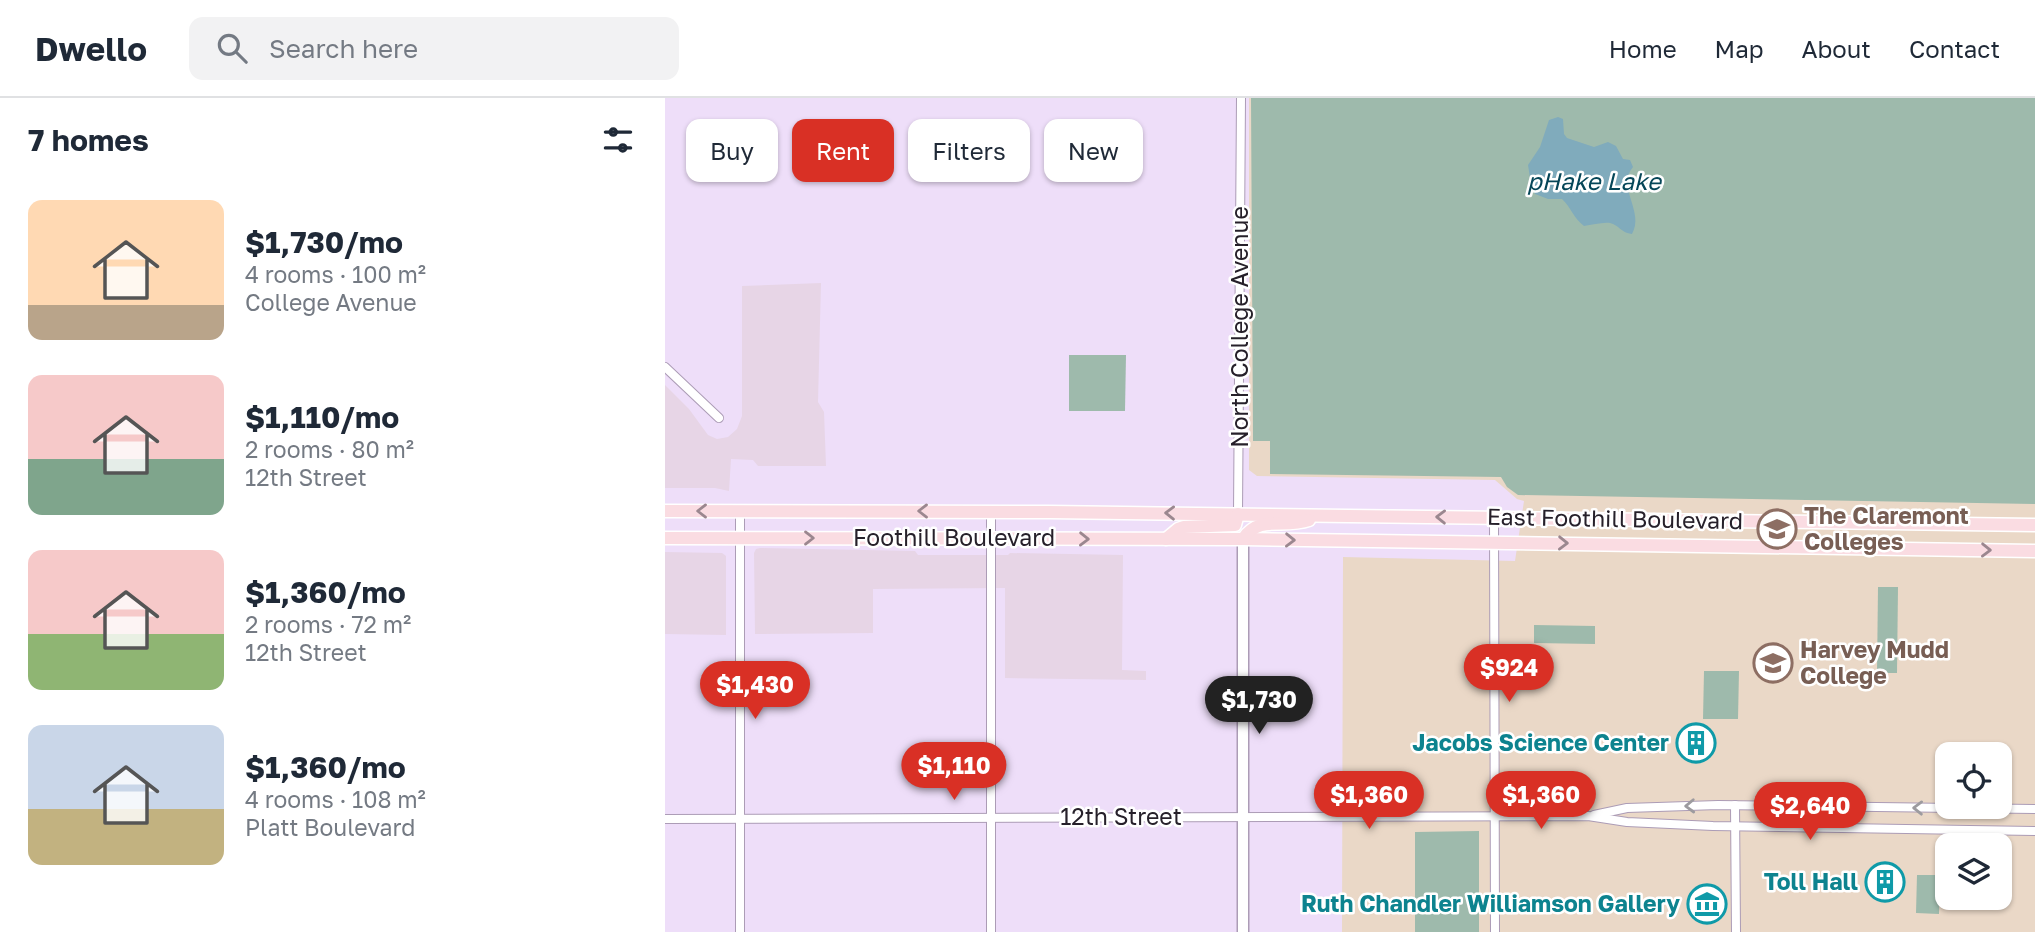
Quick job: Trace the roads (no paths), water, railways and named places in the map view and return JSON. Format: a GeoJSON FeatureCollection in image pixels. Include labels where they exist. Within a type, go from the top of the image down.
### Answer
{"type":"FeatureCollection","features":[{"type":"Feature","properties":{"kind":"main road","name":"Foothill Boulevard"},"geometry":{"type":"LineString","coordinates":[[665,511],[1238,513]]}},
{"type":"Feature","properties":{"kind":"main road","name":"East Foothill Boulevard"},"geometry":{"type":"LineString","coordinates":[[1238,513],[2035,525]]}},
{"type":"Feature","properties":{"kind":"main road"},"geometry":{"type":"LineString","coordinates":[[1166,539],[1178,528],[1235,524],[1238,513]]}},
{"type":"Feature","properties":{"kind":"main road"},"geometry":{"type":"LineString","coordinates":[[1243,539],[1251,528],[1258,525],[1300,523],[1323,515]]}},
{"type":"Feature","properties":{"kind":"main road","name":"Foothill Boulevard"},"geometry":{"type":"LineString","coordinates":[[665,538],[1243,539]]}},
{"type":"Feature","properties":{"kind":"main road","name":"East Foothill Boulevard"},"geometry":{"type":"LineString","coordinates":[[1243,539],[2035,551]]}},
{"type":"Feature","properties":{"kind":"street","name":"North College Avenue"},"geometry":{"type":"LineString","coordinates":[[1238,513],[1241,98]]}},
{"type":"Feature","properties":{"kind":"street"},"geometry":{"type":"LineString","coordinates":[[665,367],[719,418]]}},
{"type":"Feature","properties":{"kind":"street"},"geometry":{"type":"LineString","coordinates":[[740,511],[740,932]]}},
{"type":"Feature","properties":{"kind":"street"},"geometry":{"type":"LineString","coordinates":[[991,512],[991,932]]}},
{"type":"Feature","properties":{"kind":"street"},"geometry":{"type":"LineString","coordinates":[[1494,518],[1495,932]]}},
{"type":"Feature","properties":{"kind":"street"},"geometry":{"type":"LineString","coordinates":[[1243,539],[1243,932]]}},
{"type":"Feature","properties":{"kind":"street"},"geometry":{"type":"LineString","coordinates":[[1588,816],[1627,808],[1735,805],[2035,809]]}},
{"type":"Feature","properties":{"kind":"street"},"geometry":{"type":"LineString","coordinates":[[1735,805],[1736,932]]}},
{"type":"Feature","properties":{"kind":"street"},"geometry":{"type":"LineString","coordinates":[[1588,816],[1627,822],[1735,826],[2035,831]]}},
{"type":"Feature","properties":{"kind":"street","name":"12th Street"},"geometry":{"type":"LineString","coordinates":[[665,819],[1588,816]]}},
{"type":"Feature","properties":{"kind":"water","name":"pHake Lake"},"geometry":{"type":"Polygon","coordinates":[[[1558,117],[1563,119],[1564,134],[1567,138],[1594,147],[1608,142],[1616,146],[1623,159],[1630,160],[1633,167],[1627,183],[1635,217],[1632,234],[1610,223],[1584,226],[1562,199],[1548,199],[1535,194],[1528,165],[1540,147],[1549,120],[1558,117]]]}},
{"type":"Feature","properties":{"kind":"place","name":"The Claremont Colleges"},"geometry":{"type":"Point","coordinates":[1777,529]}},
{"type":"Feature","properties":{"kind":"place","name":"Harvey Mudd College"},"geometry":{"type":"Point","coordinates":[1773,663]}},
{"type":"Feature","properties":{"kind":"place","name":"Jacobs Science Center"},"geometry":{"type":"Point","coordinates":[1696,743]}},
{"type":"Feature","properties":{"kind":"place","name":"Toll Hall"},"geometry":{"type":"Point","coordinates":[1885,882]}},
{"type":"Feature","properties":{"kind":"place","name":"Ruth Chandler Williamson Gallery"},"geometry":{"type":"Point","coordinates":[1707,904]}}]}
